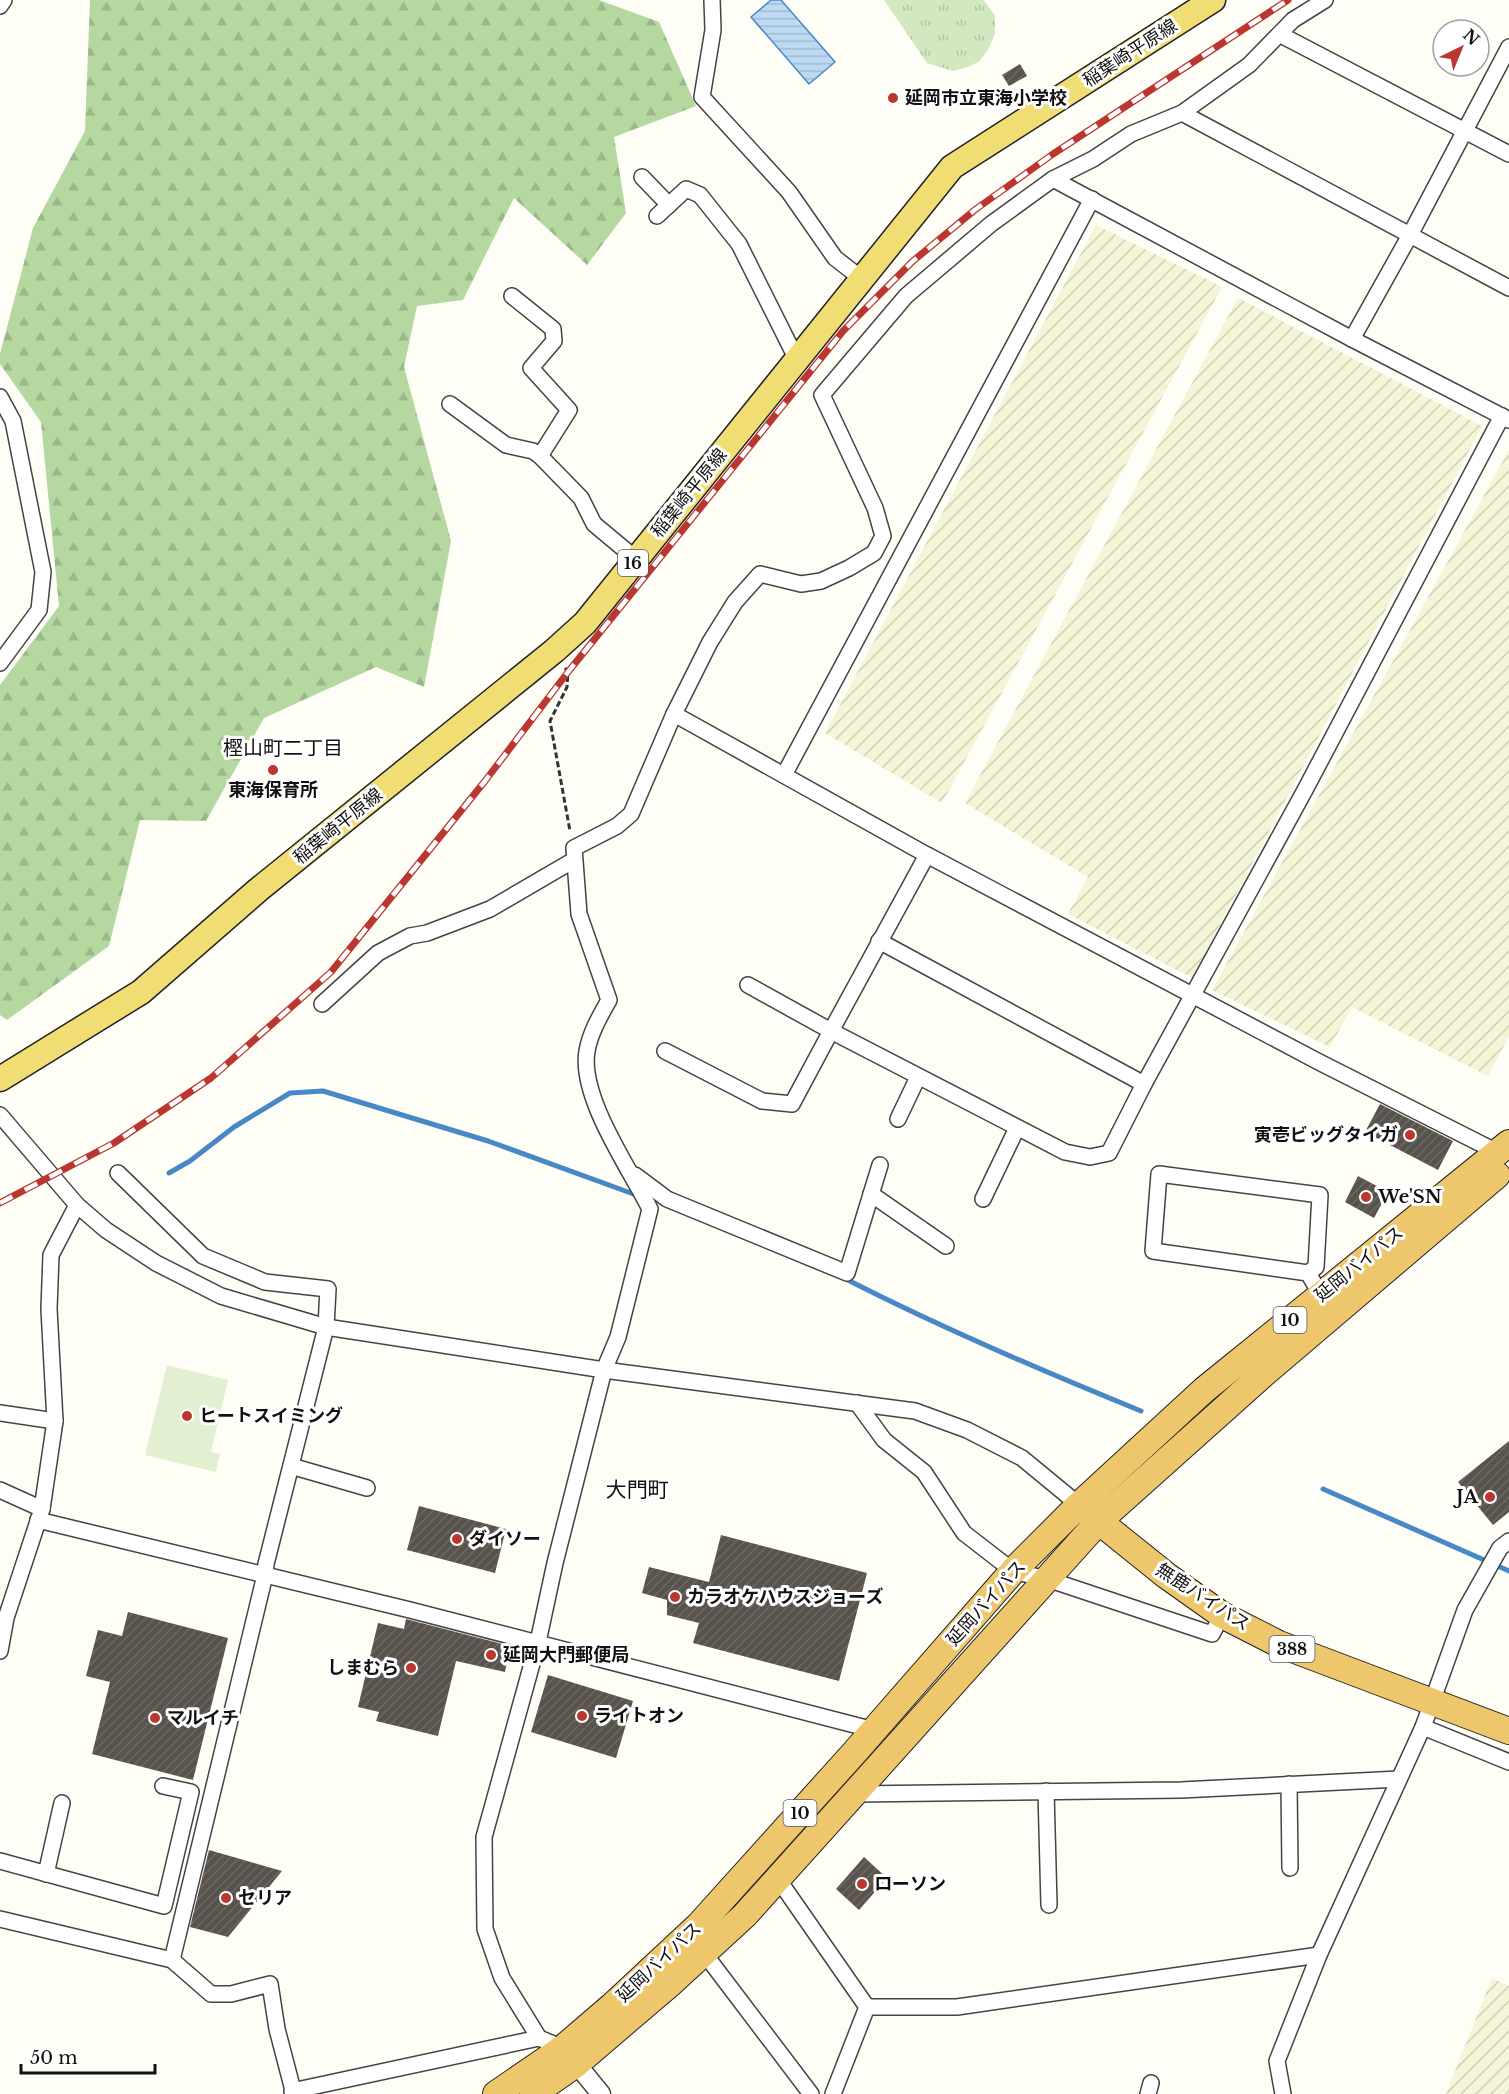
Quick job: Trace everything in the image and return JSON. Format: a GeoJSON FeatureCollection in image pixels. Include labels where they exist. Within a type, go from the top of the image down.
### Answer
{"type":"FeatureCollection","features":[{"type":"Feature","properties":{"kind":"highway","name":"延岡バイパス"},"geometry":{"type":"LineString","coordinates":[[533,2094],[559,2050],[612,2006],[699,1925],[874,1731],[1013,1571],[1078,1505],[1204,1390],[1321,1295],[1506,1155]]}},
{"type":"Feature","properties":{"kind":"highway","name":"延岡バイパス"},"geometry":{"type":"LineString","coordinates":[[496,2094],[704,1953],[745,1915],[1099,1521],[1506,1155]]}},
{"type":"Feature","properties":{"kind":"highway","name":"無鹿バイパス"},"geometry":{"type":"LineString","coordinates":[[1078,1505],[1167,1576],[1222,1615],[1280,1644],[1509,1731]]}},
{"type":"Feature","properties":{"kind":"main road","name":"稲葉崎平原線"},"geometry":{"type":"LineString","coordinates":[[0,1079],[141,992],[258,890],[554,651],[585,623],[952,167],[1213,0]]}},
{"type":"Feature","properties":{"kind":"street"},"geometry":{"type":"LineString","coordinates":[[0,6],[3,0]]}},
{"type":"Feature","properties":{"kind":"street"},"geometry":{"type":"LineString","coordinates":[[712,0],[713,30],[702,97],[789,192],[836,258],[862,279]]}},
{"type":"Feature","properties":{"kind":"street"},"geometry":{"type":"LineString","coordinates":[[322,1004],[378,954],[410,936],[427,933],[490,909],[617,826],[631,814],[674,714],[710,642],[735,602],[760,574],[801,584],[820,580],[849,568],[874,553],[883,536],[875,508],[822,394],[906,296],[991,224],[1053,179],[1093,159],[1131,134],[1182,113],[1249,65],[1281,35],[1293,20],[1325,0]]}},
{"type":"Feature","properties":{"kind":"street"},"geometry":{"type":"LineString","coordinates":[[1281,35],[1509,154]]}},
{"type":"Feature","properties":{"kind":"street"},"geometry":{"type":"LineString","coordinates":[[1352,339],[1410,236],[1509,48]]}},
{"type":"Feature","properties":{"kind":"street"},"geometry":{"type":"LineString","coordinates":[[1182,113],[1509,288]]}},
{"type":"Feature","properties":{"kind":"street"},"geometry":{"type":"LineString","coordinates":[[642,177],[669,205]]}},
{"type":"Feature","properties":{"kind":"street"},"geometry":{"type":"LineString","coordinates":[[748,986],[831,1032],[1065,1152],[1090,1157],[1109,1154],[1144,1083],[1506,418],[1352,339],[1053,179]]}},
{"type":"Feature","properties":{"kind":"street"},"geometry":{"type":"LineString","coordinates":[[657,216],[686,189],[700,195],[739,244],[796,360]]}},
{"type":"Feature","properties":{"kind":"street"},"geometry":{"type":"LineString","coordinates":[[784,774],[1092,199]]}},
{"type":"Feature","properties":{"kind":"street"},"geometry":{"type":"LineString","coordinates":[[512,296],[553,329],[554,341],[531,368],[569,410],[540,456]]}},
{"type":"Feature","properties":{"kind":"street"},"geometry":{"type":"LineString","coordinates":[[0,397],[13,421],[42,572],[39,610],[0,663]]}},
{"type":"Feature","properties":{"kind":"street"},"geometry":{"type":"LineString","coordinates":[[450,404],[506,445],[533,451],[540,456],[581,498],[594,524],[636,559]]}},
{"type":"Feature","properties":{"kind":"street"},"geometry":{"type":"LineString","coordinates":[[674,714],[927,855],[1192,995],[1506,1155]]}},
{"type":"Feature","properties":{"kind":"street"},"geometry":{"type":"LineString","coordinates":[[574,854],[579,914],[609,1000],[596,1022],[587,1052],[588,1073],[594,1102],[650,1209],[618,1337],[604,1370],[555,1563],[538,1642],[484,1837],[485,1929],[502,1978],[559,2050],[601,2094]]}},
{"type":"Feature","properties":{"kind":"street"},"geometry":{"type":"LineString","coordinates":[[665,1051],[762,1101],[792,1104],[927,855]]}},
{"type":"Feature","properties":{"kind":"street"},"geometry":{"type":"LineString","coordinates":[[879,941],[1144,1083]]}},
{"type":"Feature","properties":{"kind":"street"},"geometry":{"type":"LineString","coordinates":[[898,1119],[918,1077]]}},
{"type":"Feature","properties":{"kind":"street"},"geometry":{"type":"LineString","coordinates":[[0,1115],[77,1205],[106,1230],[156,1263],[221,1296],[326,1327],[604,1370],[915,1411],[967,1430],[1022,1458],[1078,1505]]}},
{"type":"Feature","properties":{"kind":"street"},"geometry":{"type":"LineString","coordinates":[[983,1198],[1017,1128]]}},
{"type":"Feature","properties":{"kind":"street"},"geometry":{"type":"LineString","coordinates":[[634,1178],[667,1199],[847,1273],[880,1165]]}},
{"type":"Feature","properties":{"kind":"street"},"geometry":{"type":"LineString","coordinates":[[118,1173],[203,1256],[265,1282],[328,1289],[326,1327],[266,1564],[172,1960]]}},
{"type":"Feature","properties":{"kind":"street"},"geometry":{"type":"LineString","coordinates":[[1159,1174],[1320,1195],[1317,1267],[1308,1273],[1153,1251],[1159,1174]]}},
{"type":"Feature","properties":{"kind":"street"},"geometry":{"type":"LineString","coordinates":[[871,1194],[946,1246]]}},
{"type":"Feature","properties":{"kind":"street"},"geometry":{"type":"LineString","coordinates":[[0,1651],[6,1618],[40,1515],[55,1421],[49,1309],[51,1255],[77,1205]]}},
{"type":"Feature","properties":{"kind":"street"},"geometry":{"type":"LineString","coordinates":[[1308,1273],[1321,1295]]}},
{"type":"Feature","properties":{"kind":"street"},"geometry":{"type":"LineString","coordinates":[[857,1403],[884,1440],[924,1472],[964,1533],[1013,1571],[1047,1578],[1212,1634],[1222,1615]]}},
{"type":"Feature","properties":{"kind":"street"},"geometry":{"type":"LineString","coordinates":[[0,1413],[55,1421]]}},
{"type":"Feature","properties":{"kind":"street"},"geometry":{"type":"LineString","coordinates":[[291,1466],[367,1488]]}},
{"type":"Feature","properties":{"kind":"street"},"geometry":{"type":"LineString","coordinates":[[0,1490],[40,1515],[265,1575],[538,1642],[874,1731]]}},
{"type":"Feature","properties":{"kind":"street"},"geometry":{"type":"LineString","coordinates":[[1283,2094],[1277,2061],[1319,1955],[1423,1727],[1465,1610],[1498,1553],[1509,1541]]}},
{"type":"Feature","properties":{"kind":"street"},"geometry":{"type":"LineString","coordinates":[[1423,1727],[1509,1762]]}},
{"type":"Feature","properties":{"kind":"street"},"geometry":{"type":"LineString","coordinates":[[855,1794],[1181,1790],[1400,1779]]}},
{"type":"Feature","properties":{"kind":"street"},"geometry":{"type":"LineString","coordinates":[[1288,1784],[1290,1868]]}},
{"type":"Feature","properties":{"kind":"street"},"geometry":{"type":"LineString","coordinates":[[0,1861],[164,1906],[191,1792],[163,1786]]}},
{"type":"Feature","properties":{"kind":"street"},"geometry":{"type":"LineString","coordinates":[[1046,1791],[1049,1905]]}},
{"type":"Feature","properties":{"kind":"street"},"geometry":{"type":"LineString","coordinates":[[46,1874],[62,1803]]}},
{"type":"Feature","properties":{"kind":"street"},"geometry":{"type":"LineString","coordinates":[[778,1879],[867,2007]]}},
{"type":"Feature","properties":{"kind":"street"},"geometry":{"type":"LineString","coordinates":[[0,1919],[172,1960],[211,1994],[231,1994],[270,1984],[277,2029],[293,2092],[559,2050]]}},
{"type":"Feature","properties":{"kind":"street"},"geometry":{"type":"LineString","coordinates":[[704,1953],[811,2094]]}},
{"type":"Feature","properties":{"kind":"street"},"geometry":{"type":"LineString","coordinates":[[867,2007],[957,2007],[1319,1955]]}},
{"type":"Feature","properties":{"kind":"street"},"geometry":{"type":"LineString","coordinates":[[833,2094],[867,2007]]}},
{"type":"Feature","properties":{"kind":"path"},"geometry":{"type":"LineString","coordinates":[[554,651],[568,672],[567,687],[550,721],[574,854]]}},
{"type":"Feature","properties":{"kind":"green space"},"geometry":{"type":"Polygon","coordinates":[[[90,0],[599,0],[659,22],[696,106],[614,137],[626,213],[587,265],[514,198],[463,300],[417,306],[404,367],[451,541],[424,687],[376,667],[264,718],[206,821],[140,820],[109,946],[7,1020],[0,1015],[0,685],[59,606],[41,422],[0,364],[0,354],[33,228],[85,131],[90,0]]]}},
{"type":"Feature","properties":{"kind":"green space"},"geometry":{"type":"Polygon","coordinates":[[[884,0],[984,0],[995,16],[995,33],[980,61],[953,71],[927,63],[884,0]]]}},
{"type":"Feature","properties":{"kind":"green space"},"geometry":{"type":"Polygon","coordinates":[[[1096,225],[1222,287],[942,803],[825,733],[1096,225]]]}},
{"type":"Feature","properties":{"kind":"green space"},"geometry":{"type":"Polygon","coordinates":[[[1238,298],[1482,426],[1192,978],[1068,914],[1088,877],[965,803],[1238,298]]]}},
{"type":"Feature","properties":{"kind":"green space"},"geometry":{"type":"Polygon","coordinates":[[[1509,450],[1509,1036],[1488,1076],[1352,1007],[1330,1047],[1212,990],[1509,450]]]}},
{"type":"Feature","properties":{"kind":"green space","name":"ヒートスイミング"},"geometry":{"type":"Polygon","coordinates":[[[167,1365],[228,1380],[211,1452],[220,1454],[216,1472],[145,1455],[167,1365]]]}},
{"type":"Feature","properties":{"kind":"green space"},"geometry":{"type":"Polygon","coordinates":[[[1492,1978],[1509,1986],[1509,2094],[1446,2094],[1492,1978]]]}},
{"type":"Feature","properties":{"kind":"water"},"geometry":{"type":"Polygon","coordinates":[[[771,0],[781,0],[835,62],[809,84],[751,17],[771,0]]]}},
{"type":"Feature","properties":{"kind":"building"},"geometry":{"type":"Polygon","coordinates":[[[1020,64],[1027,76],[1009,86],[1002,75],[1020,64]]]}},
{"type":"Feature","properties":{"kind":"building","name":"寅壱ビッグタイガ"},"geometry":{"type":"Polygon","coordinates":[[[1380,1104],[1453,1141],[1438,1170],[1365,1132],[1380,1104]]]}},
{"type":"Feature","properties":{"kind":"building","name":"We'SN"},"geometry":{"type":"Polygon","coordinates":[[[1358,1176],[1388,1192],[1374,1218],[1345,1202],[1358,1176]]]}},
{"type":"Feature","properties":{"kind":"building","name":"JA"},"geometry":{"type":"Polygon","coordinates":[[[1509,1441],[1509,1512],[1493,1525],[1458,1482],[1509,1441]]]}},
{"type":"Feature","properties":{"kind":"building","name":"ダイソー"},"geometry":{"type":"Polygon","coordinates":[[[419,1506],[506,1529],[495,1573],[407,1550],[419,1506]]]}},
{"type":"Feature","properties":{"kind":"building"},"geometry":{"type":"Polygon","coordinates":[[[721,1535],[867,1573],[839,1681],[693,1643],[699,1623],[667,1615],[667,1600],[642,1593],[649,1567],[709,1582],[721,1535]]]}},
{"type":"Feature","properties":{"kind":"building","name":"マルイチ"},"geometry":{"type":"Polygon","coordinates":[[[128,1612],[228,1638],[193,1780],[92,1754],[110,1682],[86,1676],[98,1630],[122,1636],[128,1612]]]}},
{"type":"Feature","properties":{"kind":"building","name":"しまむら"},"geometry":{"type":"Polygon","coordinates":[[[406,1619],[510,1646],[505,1672],[456,1661],[438,1736],[376,1721],[379,1712],[358,1707],[378,1623],[404,1629],[406,1619]]]}},
{"type":"Feature","properties":{"kind":"building","name":"ライトオン"},"geometry":{"type":"Polygon","coordinates":[[[548,1675],[633,1701],[616,1758],[531,1732],[548,1675]]]}},
{"type":"Feature","properties":{"kind":"building","name":"セリア"},"geometry":{"type":"Polygon","coordinates":[[[209,1850],[282,1871],[228,1937],[190,1927],[209,1850]]]}},
{"type":"Feature","properties":{"kind":"building","name":"ローソン"},"geometry":{"type":"Polygon","coordinates":[[[864,1857],[887,1878],[859,1910],[836,1889],[864,1857]]]}},
{"type":"Feature","properties":{"kind":"waterway"},"geometry":{"type":"LineString","coordinates":[[169,1173],[190,1161],[234,1127],[290,1093],[323,1091],[488,1141],[639,1196]]}},
{"type":"Feature","properties":{"kind":"waterway"},"geometry":{"type":"LineString","coordinates":[[842,1277],[990,1347],[1141,1411]]}},
{"type":"Feature","properties":{"kind":"waterway"},"geometry":{"type":"LineString","coordinates":[[1323,1489],[1509,1571]]}},
{"type":"Feature","properties":{"kind":"railway"},"geometry":{"type":"LineString","coordinates":[[0,1203],[114,1143],[211,1078],[331,972],[485,781],[568,672],[843,331],[913,261],[976,209],[1053,154],[1288,0]]}},
{"type":"Feature","properties":{"kind":"place","name":"延岡市立東海小学校"},"geometry":{"type":"Point","coordinates":[893,98]}},
{"type":"Feature","properties":{"kind":"place","name":"東海保育所"},"geometry":{"type":"Point","coordinates":[273,770]}},
{"type":"Feature","properties":{"kind":"place","name":"寅壱ビッグタイガ"},"geometry":{"type":"Point","coordinates":[1410,1135]}},
{"type":"Feature","properties":{"kind":"place","name":"We'SN"},"geometry":{"type":"Point","coordinates":[1366,1197]}},
{"type":"Feature","properties":{"kind":"place","name":"ヒートスイミング"},"geometry":{"type":"Point","coordinates":[187,1416]}},
{"type":"Feature","properties":{"kind":"place","name":"JA"},"geometry":{"type":"Point","coordinates":[1490,1497]}},
{"type":"Feature","properties":{"kind":"place","name":"ダイソー"},"geometry":{"type":"Point","coordinates":[457,1539]}},
{"type":"Feature","properties":{"kind":"place","name":"カラオケハウスジョーズ"},"geometry":{"type":"Point","coordinates":[675,1597]}},
{"type":"Feature","properties":{"kind":"place","name":"延岡大門郵便局"},"geometry":{"type":"Point","coordinates":[491,1655]}},
{"type":"Feature","properties":{"kind":"place","name":"しまむら"},"geometry":{"type":"Point","coordinates":[411,1668]}},
{"type":"Feature","properties":{"kind":"place","name":"ライトオン"},"geometry":{"type":"Point","coordinates":[582,1716]}},
{"type":"Feature","properties":{"kind":"place","name":"マルイチ"},"geometry":{"type":"Point","coordinates":[155,1718]}},
{"type":"Feature","properties":{"kind":"place","name":"ローソン"},"geometry":{"type":"Point","coordinates":[862,1884]}},
{"type":"Feature","properties":{"kind":"place","name":"セリア"},"geometry":{"type":"Point","coordinates":[226,1898]}},
{"type":"Feature","properties":{"kind":"district","name":"樫山町二丁目"},"geometry":{"type":"Point","coordinates":[283,748]}},
{"type":"Feature","properties":{"kind":"district","name":"大門町"},"geometry":{"type":"Point","coordinates":[637,1490]}}]}
